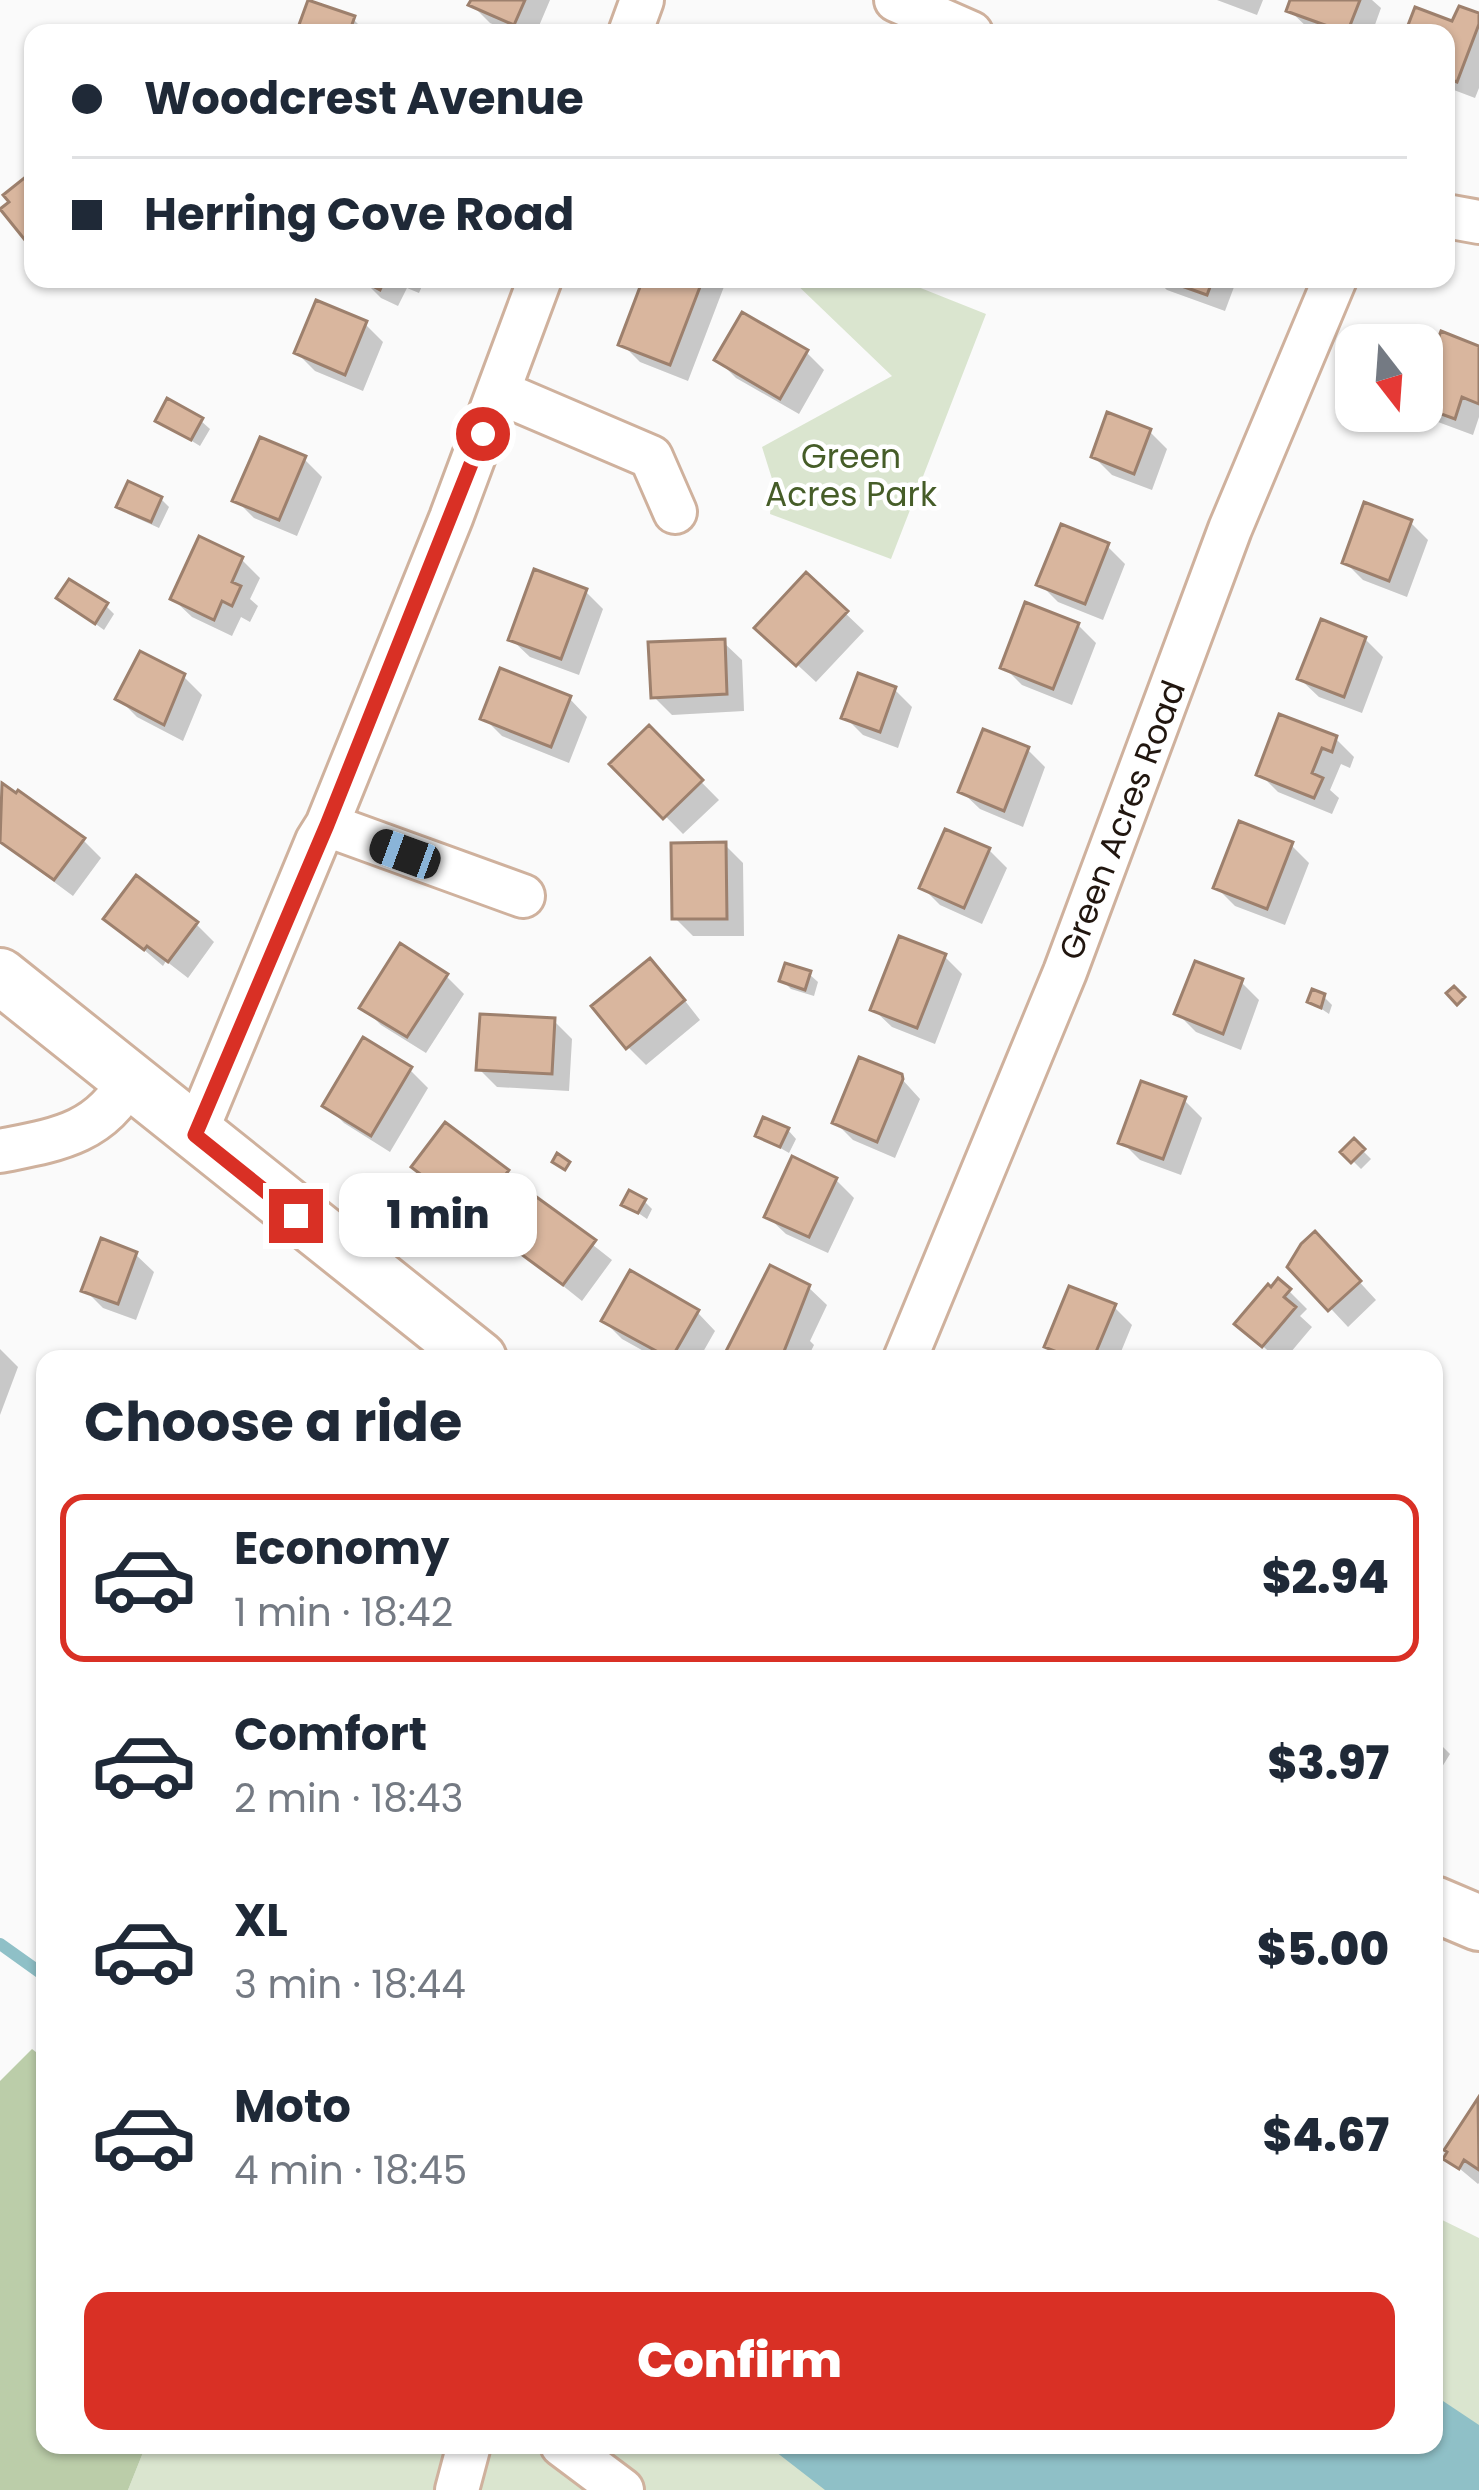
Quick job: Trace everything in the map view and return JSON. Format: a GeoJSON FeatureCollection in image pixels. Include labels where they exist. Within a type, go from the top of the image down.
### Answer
{"type":"FeatureCollection","features":[{"type":"Feature","properties":{"kind":"main road"},"geometry":{"type":"LineString","coordinates":[[0,976],[468,1350]]}},
{"type":"Feature","properties":{"kind":"main road"},"geometry":{"type":"LineString","coordinates":[[1443,1908],[1479,1923]]}},
{"type":"Feature","properties":{"kind":"street"},"geometry":{"type":"LineString","coordinates":[[896,0],[951,24]]}},
{"type":"Feature","properties":{"kind":"street"},"geometry":{"type":"LineString","coordinates":[[195,1135],[327,825],[537,288]]}},
{"type":"Feature","properties":{"kind":"street","name":"Green Acres Road"},"geometry":{"type":"LineString","coordinates":[[909,1350],[1065,972],[1231,529],[1331,288]]}},
{"type":"Feature","properties":{"kind":"street"},"geometry":{"type":"LineString","coordinates":[[500,392],[651,457],[675,512]]}},
{"type":"Feature","properties":{"kind":"street"},"geometry":{"type":"LineString","coordinates":[[327,825],[523,896]]}},
{"type":"Feature","properties":{"kind":"street"},"geometry":{"type":"LineString","coordinates":[[0,1151],[61,1138],[99,1121],[129,1080]]}},
{"type":"Feature","properties":{"kind":"street"},"geometry":{"type":"LineString","coordinates":[[458,2490],[467,2454]]}},
{"type":"Feature","properties":{"kind":"street"},"geometry":{"type":"LineString","coordinates":[[574,2454],[622,2490]]}},
{"type":"Feature","properties":{"kind":"green space","name":"Green Acres Park"},"geometry":{"type":"Polygon","coordinates":[[[800,288],[921,288],[986,314],[891,559],[770,514],[773,482],[762,447],[892,376],[800,288]]]}},
{"type":"Feature","properties":{"kind":"green space"},"geometry":{"type":"Polygon","coordinates":[[[32,2049],[36,2052],[36,2454],[142,2454],[128,2490],[0,2490],[0,2081],[32,2049]]]}},
{"type":"Feature","properties":{"kind":"green space"},"geometry":{"type":"Polygon","coordinates":[[[1443,2220],[1479,2238],[1479,2490],[128,2490],[142,2454],[1443,2454],[1443,2220]]]}},
{"type":"Feature","properties":{"kind":"water"},"geometry":{"type":"Polygon","coordinates":[[[1443,2401],[1479,2425],[1479,2490],[825,2490],[779,2454],[1443,2454],[1443,2401]]]}},
{"type":"Feature","properties":{"kind":"building"},"geometry":{"type":"Polygon","coordinates":[[[308,0],[355,16],[352,24],[299,24],[308,0]]]}},
{"type":"Feature","properties":{"kind":"building"},"geometry":{"type":"Polygon","coordinates":[[[471,0],[525,0],[514,24],[468,5],[471,0]]]}},
{"type":"Feature","properties":{"kind":"building"},"geometry":{"type":"Polygon","coordinates":[[[1290,0],[1360,0],[1351,24],[1322,24],[1286,11],[1290,0]]]}},
{"type":"Feature","properties":{"kind":"building"},"geometry":{"type":"Polygon","coordinates":[[[1459,6],[1479,13],[1457,82],[1455,24],[1408,24],[1415,7],[1452,21],[1459,6]]]}},
{"type":"Feature","properties":{"kind":"building"},"geometry":{"type":"Polygon","coordinates":[[[24,178],[24,239],[0,209],[9,202],[3,195],[24,178]]]}},
{"type":"Feature","properties":{"kind":"building"},"geometry":{"type":"Polygon","coordinates":[[[640,288],[700,288],[670,365],[618,345],[640,288]]]}},
{"type":"Feature","properties":{"kind":"building"},"geometry":{"type":"Polygon","coordinates":[[[316,300],[367,321],[345,375],[294,353],[316,300]]]}},
{"type":"Feature","properties":{"kind":"building"},"geometry":{"type":"Polygon","coordinates":[[[742,312],[808,350],[780,399],[714,360],[742,312]]]}},
{"type":"Feature","properties":{"kind":"building"},"geometry":{"type":"Polygon","coordinates":[[[1443,332],[1479,346],[1479,404],[1462,397],[1455,419],[1443,415],[1443,332]]]}},
{"type":"Feature","properties":{"kind":"building"},"geometry":{"type":"Polygon","coordinates":[[[167,398],[203,418],[191,440],[155,421],[167,398]]]}},
{"type":"Feature","properties":{"kind":"building"},"geometry":{"type":"Polygon","coordinates":[[[1107,412],[1151,429],[1134,474],[1091,457],[1107,412]]]}},
{"type":"Feature","properties":{"kind":"building"},"geometry":{"type":"Polygon","coordinates":[[[260,437],[306,456],[279,520],[232,501],[260,437]]]}},
{"type":"Feature","properties":{"kind":"building"},"geometry":{"type":"Polygon","coordinates":[[[128,481],[162,497],[151,522],[116,507],[128,481]]]}},
{"type":"Feature","properties":{"kind":"building"},"geometry":{"type":"Polygon","coordinates":[[[1364,502],[1412,520],[1389,581],[1342,563],[1364,502]]]}},
{"type":"Feature","properties":{"kind":"building"},"geometry":{"type":"Polygon","coordinates":[[[1061,524],[1109,543],[1085,604],[1036,585],[1061,524]]]}},
{"type":"Feature","properties":{"kind":"building"},"geometry":{"type":"Polygon","coordinates":[[[199,536],[243,557],[232,582],[241,586],[232,606],[222,601],[214,620],[170,599],[199,536]]]}},
{"type":"Feature","properties":{"kind":"building"},"geometry":{"type":"Polygon","coordinates":[[[534,569],[587,589],[561,659],[508,640],[534,569]]]}},
{"type":"Feature","properties":{"kind":"building"},"geometry":{"type":"Polygon","coordinates":[[[806,572],[848,611],[796,666],[754,628],[806,572]]]}},
{"type":"Feature","properties":{"kind":"building"},"geometry":{"type":"Polygon","coordinates":[[[69,579],[108,603],[95,624],[56,598],[69,579]]]}},
{"type":"Feature","properties":{"kind":"building"},"geometry":{"type":"Polygon","coordinates":[[[1025,602],[1079,623],[1053,689],[1000,668],[1025,602]]]}},
{"type":"Feature","properties":{"kind":"building"},"geometry":{"type":"Polygon","coordinates":[[[1321,619],[1366,637],[1344,697],[1297,679],[1321,619]]]}},
{"type":"Feature","properties":{"kind":"building"},"geometry":{"type":"Polygon","coordinates":[[[725,639],[727,694],[651,698],[648,642],[725,639]]]}},
{"type":"Feature","properties":{"kind":"building"},"geometry":{"type":"Polygon","coordinates":[[[140,651],[185,674],[164,725],[115,699],[140,651]]]}},
{"type":"Feature","properties":{"kind":"building"},"geometry":{"type":"Polygon","coordinates":[[[500,668],[571,696],[551,747],[480,719],[500,668]]]}},
{"type":"Feature","properties":{"kind":"building"},"geometry":{"type":"Polygon","coordinates":[[[858,673],[896,687],[880,732],[841,718],[858,673]]]}},
{"type":"Feature","properties":{"kind":"building"},"geometry":{"type":"Polygon","coordinates":[[[1279,714],[1337,736],[1332,752],[1322,748],[1312,773],[1323,778],[1314,798],[1256,775],[1279,714]]]}},
{"type":"Feature","properties":{"kind":"building"},"geometry":{"type":"Polygon","coordinates":[[[649,725],[703,780],[663,819],[609,764],[649,725]]]}},
{"type":"Feature","properties":{"kind":"building"},"geometry":{"type":"Polygon","coordinates":[[[983,729],[1029,747],[1004,811],[958,792],[983,729]]]}},
{"type":"Feature","properties":{"kind":"building"},"geometry":{"type":"Polygon","coordinates":[[[2,783],[85,838],[54,880],[0,842],[2,783]]]}},
{"type":"Feature","properties":{"kind":"building"},"geometry":{"type":"Polygon","coordinates":[[[1239,821],[1293,842],[1267,909],[1213,888],[1239,821]]]}},
{"type":"Feature","properties":{"kind":"building"},"geometry":{"type":"Polygon","coordinates":[[[945,829],[990,848],[964,908],[919,888],[945,829]]]}},
{"type":"Feature","properties":{"kind":"building"},"geometry":{"type":"Polygon","coordinates":[[[726,842],[727,919],[672,919],[671,843],[726,842]]]}},
{"type":"Feature","properties":{"kind":"building"},"geometry":{"type":"Polygon","coordinates":[[[136,875],[198,922],[168,962],[103,919],[136,875]]]}},
{"type":"Feature","properties":{"kind":"building"},"geometry":{"type":"Polygon","coordinates":[[[899,936],[946,954],[917,1028],[870,1010],[899,936]]]}},
{"type":"Feature","properties":{"kind":"building"},"geometry":{"type":"Polygon","coordinates":[[[400,943],[448,974],[407,1037],[359,1008],[400,943]]]}},
{"type":"Feature","properties":{"kind":"building"},"geometry":{"type":"Polygon","coordinates":[[[650,958],[685,1000],[626,1049],[591,1006],[650,958]]]}},
{"type":"Feature","properties":{"kind":"building"},"geometry":{"type":"Polygon","coordinates":[[[1195,961],[1243,979],[1223,1034],[1174,1014],[1195,961]]]}},
{"type":"Feature","properties":{"kind":"building"},"geometry":{"type":"Polygon","coordinates":[[[785,963],[811,971],[805,990],[779,981],[785,963]]]}},
{"type":"Feature","properties":{"kind":"building"},"geometry":{"type":"Polygon","coordinates":[[[1454,986],[1465,997],[1457,1005],[1446,993],[1454,986]]]}},
{"type":"Feature","properties":{"kind":"building"},"geometry":{"type":"Polygon","coordinates":[[[1312,989],[1325,994],[1321,1008],[1307,1002],[1312,989]]]}},
{"type":"Feature","properties":{"kind":"building"},"geometry":{"type":"Polygon","coordinates":[[[480,1014],[555,1018],[552,1074],[476,1070],[480,1014]]]}},
{"type":"Feature","properties":{"kind":"building"},"geometry":{"type":"Polygon","coordinates":[[[363,1037],[412,1067],[371,1136],[322,1106],[363,1037]]]}},
{"type":"Feature","properties":{"kind":"building"},"geometry":{"type":"Polygon","coordinates":[[[859,1057],[902,1074],[877,1142],[832,1123],[859,1057]]]}},
{"type":"Feature","properties":{"kind":"building"},"geometry":{"type":"Polygon","coordinates":[[[1141,1081],[1186,1097],[1163,1159],[1118,1143],[1141,1081]]]}},
{"type":"Feature","properties":{"kind":"building"},"geometry":{"type":"Polygon","coordinates":[[[763,1117],[789,1128],[780,1147],[755,1136],[763,1117]]]}},
{"type":"Feature","properties":{"kind":"building"},"geometry":{"type":"Polygon","coordinates":[[[445,1122],[509,1170],[475,1216],[411,1167],[445,1122]]]}},
{"type":"Feature","properties":{"kind":"building"},"geometry":{"type":"Polygon","coordinates":[[[1354,1138],[1365,1149],[1351,1163],[1340,1152],[1354,1138]]]}},
{"type":"Feature","properties":{"kind":"building"},"geometry":{"type":"Polygon","coordinates":[[[557,1153],[570,1162],[565,1170],[552,1162],[557,1153]]]}},
{"type":"Feature","properties":{"kind":"building"},"geometry":{"type":"Polygon","coordinates":[[[792,1156],[837,1178],[809,1237],[764,1217],[792,1156]]]}},
{"type":"Feature","properties":{"kind":"building"},"geometry":{"type":"Polygon","coordinates":[[[629,1190],[646,1199],[638,1213],[621,1205],[629,1190]]]}},
{"type":"Feature","properties":{"kind":"building"},"geometry":{"type":"Polygon","coordinates":[[[531,1193],[596,1240],[563,1285],[498,1237],[531,1193]]]}},
{"type":"Feature","properties":{"kind":"building"},"geometry":{"type":"Polygon","coordinates":[[[1315,1231],[1361,1281],[1328,1311],[1287,1267],[1315,1231]]]}},
{"type":"Feature","properties":{"kind":"building"},"geometry":{"type":"Polygon","coordinates":[[[101,1238],[137,1252],[118,1304],[81,1291],[101,1238]]]}},
{"type":"Feature","properties":{"kind":"building"},"geometry":{"type":"Polygon","coordinates":[[[770,1265],[810,1285],[785,1350],[727,1350],[770,1265]]]}},
{"type":"Feature","properties":{"kind":"building"},"geometry":{"type":"Polygon","coordinates":[[[630,1270],[699,1310],[676,1350],[654,1350],[601,1321],[630,1270]]]}},
{"type":"Feature","properties":{"kind":"building"},"geometry":{"type":"Polygon","coordinates":[[[1278,1278],[1291,1289],[1284,1297],[1296,1307],[1262,1347],[1234,1324],[1278,1278]]]}},
{"type":"Feature","properties":{"kind":"building"},"geometry":{"type":"Polygon","coordinates":[[[1069,1286],[1116,1304],[1097,1350],[1044,1347],[1069,1286]]]}},
{"type":"Feature","properties":{"kind":"building"},"geometry":{"type":"Polygon","coordinates":[[[1478,2098],[1479,2170],[1464,2160],[1459,2169],[1443,2159],[1444,2150],[1478,2098]]]}},
{"type":"Feature","properties":{"kind":"waterway"},"geometry":{"type":"LineString","coordinates":[[0,1944],[36,1970]]}},
{"type":"Feature","properties":{"kind":"route"},"geometry":{"type":"LineString","coordinates":[[296,1216],[195,1135],[327,825],[483,434]]}}]}
